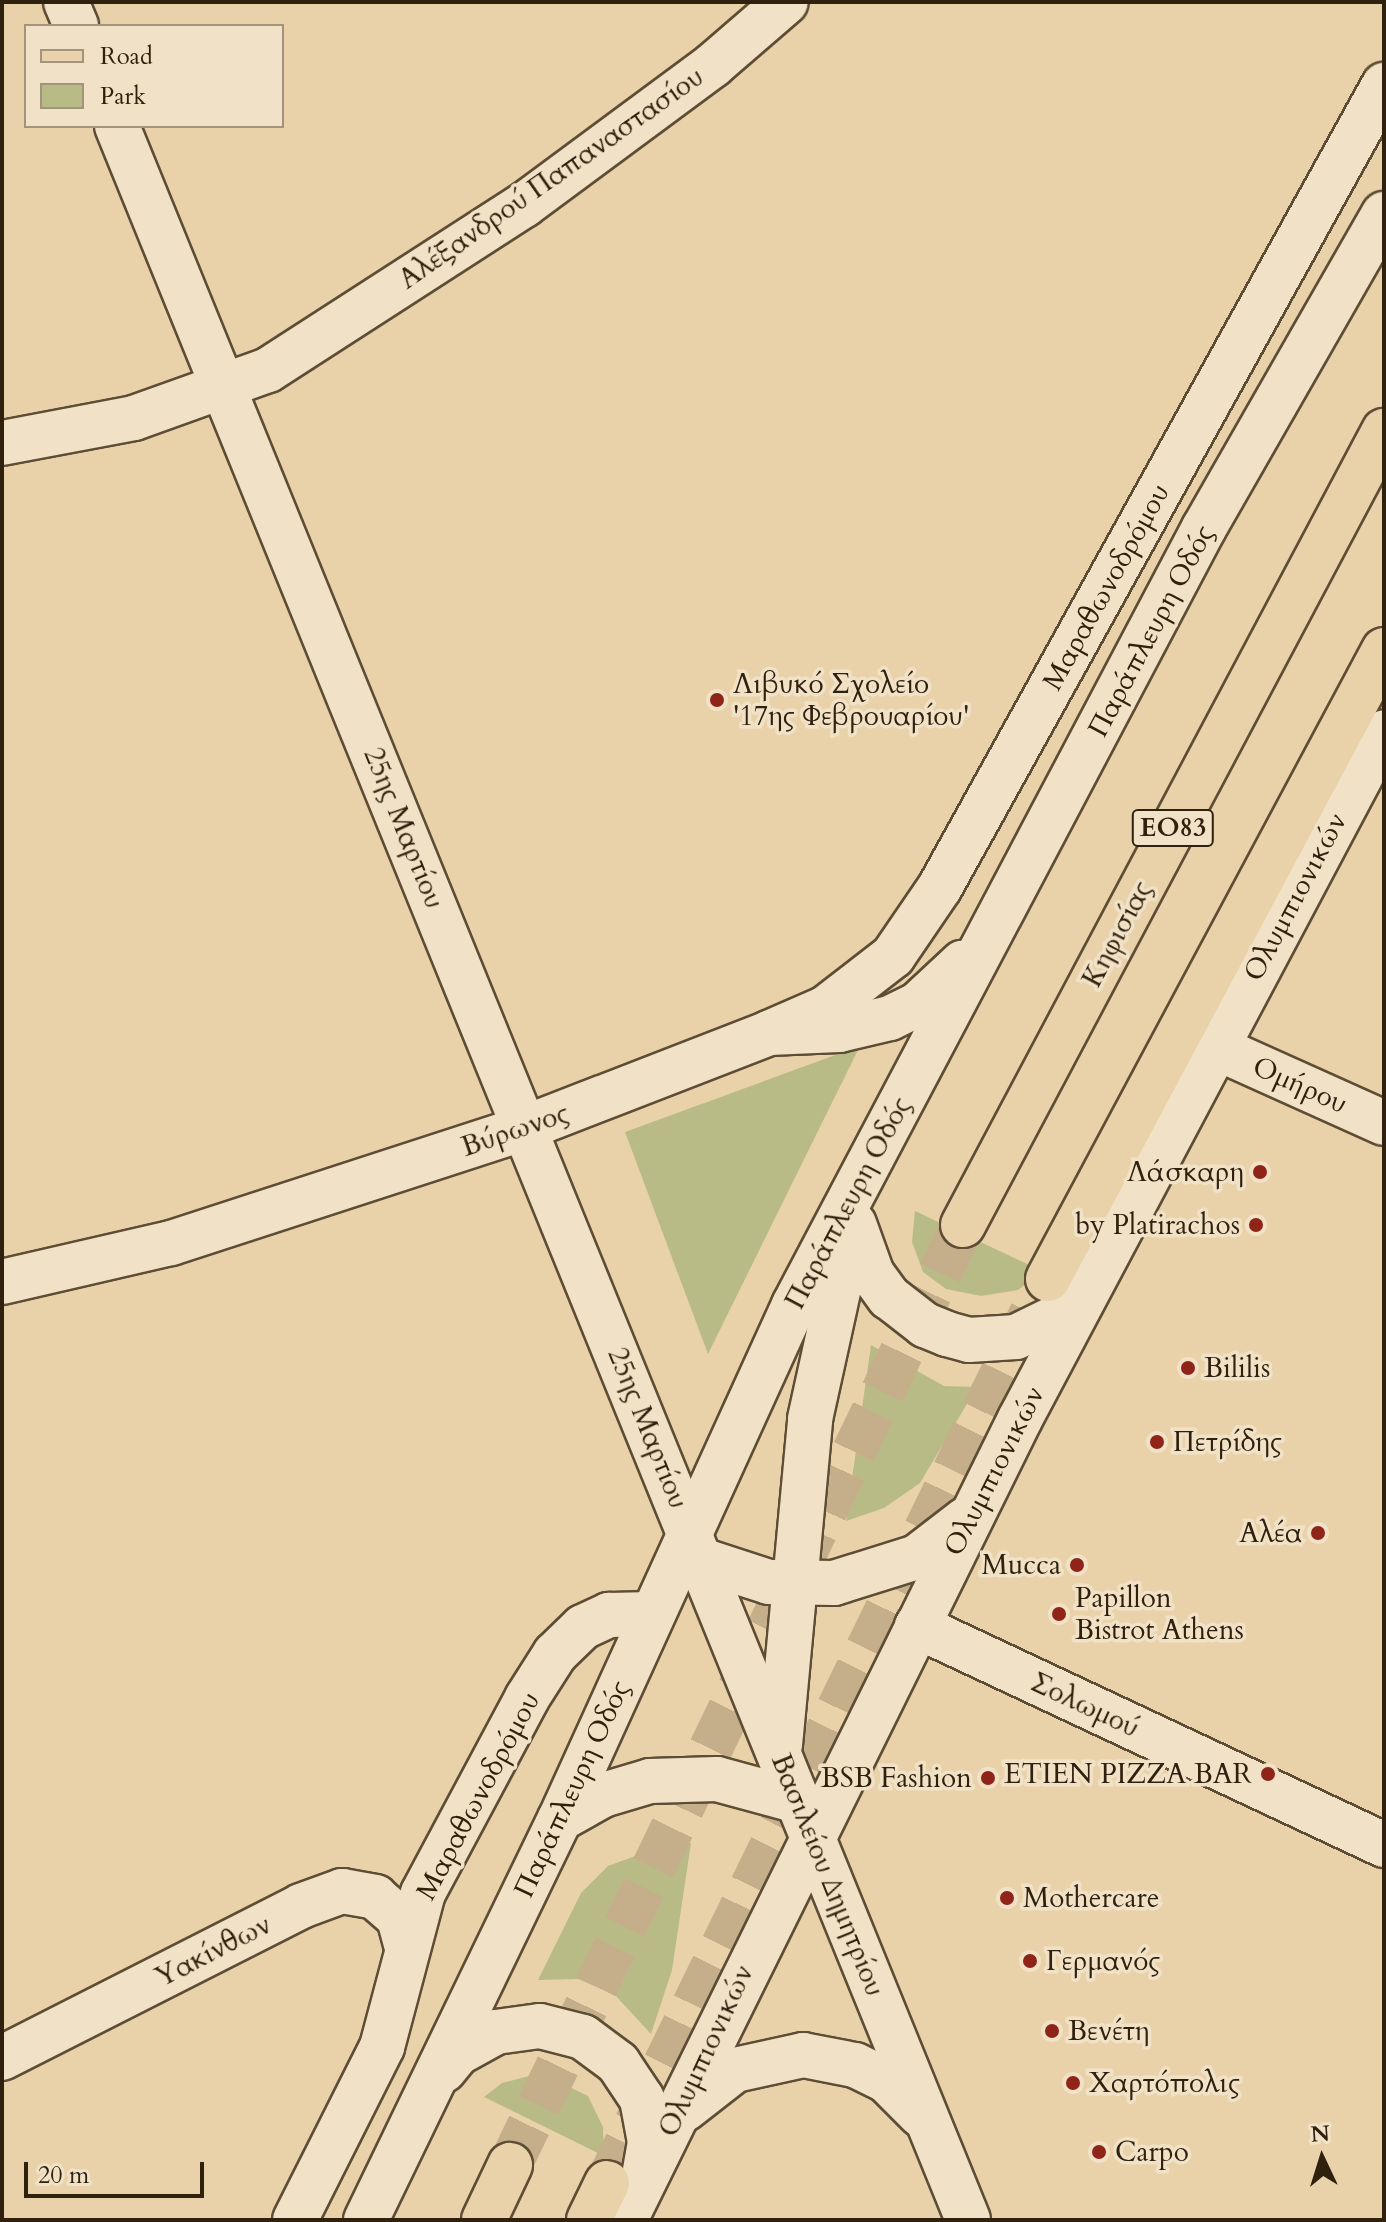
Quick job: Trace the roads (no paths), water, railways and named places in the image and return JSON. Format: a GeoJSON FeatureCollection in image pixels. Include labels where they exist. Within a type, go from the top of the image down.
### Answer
{"type":"FeatureCollection","features":[{"type":"Feature","properties":{"kind":"main road","name":"Κηφισίας"},"geometry":{"type":"LineString","coordinates":[[963,1225],[1384,431]]}},
{"type":"Feature","properties":{"kind":"main road"},"geometry":{"type":"LineString","coordinates":[[1068,1282],[1384,650]]}},
{"type":"Feature","properties":{"kind":"main road"},"geometry":{"type":"LineString","coordinates":[[484,2220],[510,2165]]}},
{"type":"Feature","properties":{"kind":"street"},"geometry":{"type":"LineString","coordinates":[[66,2],[75,24]]}},
{"type":"Feature","properties":{"kind":"street","name":"Αλέξανδρού Παπαναστασίου"},"geometry":{"type":"LineString","coordinates":[[2,443],[134,418],[225,389],[268,370],[524,205],[713,65],[786,2]]}},
{"type":"Feature","properties":{"kind":"street","name":"Μαραθωνοδρόμου"},"geometry":{"type":"LineString","coordinates":[[769,1033],[826,1008],[893,956],[940,887],[1384,85]]}},
{"type":"Feature","properties":{"kind":"street","name":"25ης Μαρτίου"},"geometry":{"type":"LineString","coordinates":[[118,128],[695,1545]]}},
{"type":"Feature","properties":{"kind":"street","name":"Παράπλευρη Οδός"},"geometry":{"type":"LineString","coordinates":[[366,2220],[560,1819],[652,1614],[695,1545],[766,1361],[1204,528],[1384,214]]}},
{"type":"Feature","properties":{"kind":"street","name":"Ολυμπιονικών"},"geometry":{"type":"LineString","coordinates":[[616,2202],[674,2122],[805,1817],[917,1626],[972,1513],[1068,1282],[1215,1047],[1384,732]]}},
{"type":"Feature","properties":{"kind":"street","name":"Βύρωνος"},"geometry":{"type":"LineString","coordinates":[[2,1282],[171,1243],[527,1127],[769,1033],[839,1030],[890,1018],[946,982],[995,925]]}},
{"type":"Feature","properties":{"kind":"street","name":"Ομήρου"},"geometry":{"type":"LineString","coordinates":[[1215,1047],[1384,1123]]}},
{"type":"Feature","properties":{"kind":"street"},"geometry":{"type":"LineString","coordinates":[[779,1753],[810,1419],[866,1167]]}},
{"type":"Feature","properties":{"kind":"street"},"geometry":{"type":"LineString","coordinates":[[854,1224],[872,1274],[889,1297],[925,1325],[969,1340],[1016,1337],[1057,1317],[1068,1282]]}},
{"type":"Feature","properties":{"kind":"street"},"geometry":{"type":"LineString","coordinates":[[695,1545],[769,1582],[834,1583],[917,1557],[972,1513]]}},
{"type":"Feature","properties":{"kind":"street","name":"Βασιλείου Δημητρίου"},"geometry":{"type":"LineString","coordinates":[[695,1545],[968,2220]]}},
{"type":"Feature","properties":{"kind":"street","name":"Μαραθωνοδρόμου"},"geometry":{"type":"LineString","coordinates":[[295,2220],[382,2047],[406,1945],[444,1848],[555,1654],[583,1627],[609,1615],[652,1614]]}},
{"type":"Feature","properties":{"kind":"street","name":"Σολωμού"},"geometry":{"type":"LineString","coordinates":[[917,1626],[1384,1845]]}},
{"type":"Feature","properties":{"kind":"street"},"geometry":{"type":"LineString","coordinates":[[560,1819],[603,1795],[650,1781],[717,1779],[805,1817]]}},
{"type":"Feature","properties":{"kind":"street","name":"Υακίνθων"},"geometry":{"type":"LineString","coordinates":[[2,2058],[301,1906],[342,1891],[375,1897],[399,1918],[406,1945]]}},
{"type":"Feature","properties":{"kind":"street"},"geometry":{"type":"LineString","coordinates":[[430,2087],[458,2053],[496,2032],[540,2026],[583,2037],[618,2063],[642,2099],[650,2142],[616,2202]]}},
{"type":"Feature","properties":{"kind":"street"},"geometry":{"type":"LineString","coordinates":[[674,2122],[723,2075],[763,2060],[803,2055],[855,2065],[886,2080],[912,2102],[931,2130]]}},
{"type":"Feature","properties":{"kind":"tunnel"},"geometry":{"type":"LineString","coordinates":[[510,2165],[963,1225]]}},
{"type":"Feature","properties":{"kind":"tunnel"},"geometry":{"type":"LineString","coordinates":[[607,2183],[1048,1279]]}},
{"type":"Feature","properties":{"kind":"place","name":"Λιβυκό Σχολείο '17ης Φεβρουαρίου'"},"geometry":{"type":"Point","coordinates":[717,700]}},
{"type":"Feature","properties":{"kind":"place","name":"Λάσκαρη"},"geometry":{"type":"Point","coordinates":[1260,1172]}},
{"type":"Feature","properties":{"kind":"place","name":"by Platirachos"},"geometry":{"type":"Point","coordinates":[1256,1225]}},
{"type":"Feature","properties":{"kind":"place","name":"Bililis"},"geometry":{"type":"Point","coordinates":[1188,1368]}},
{"type":"Feature","properties":{"kind":"place","name":"Πετρίδης"},"geometry":{"type":"Point","coordinates":[1157,1442]}},
{"type":"Feature","properties":{"kind":"place","name":"Αλέα"},"geometry":{"type":"Point","coordinates":[1318,1533]}},
{"type":"Feature","properties":{"kind":"place","name":"Mucca"},"geometry":{"type":"Point","coordinates":[1077,1565]}},
{"type":"Feature","properties":{"kind":"place","name":"Papillon Bistrot Athens"},"geometry":{"type":"Point","coordinates":[1059,1614]}},
{"type":"Feature","properties":{"kind":"place","name":"ETIEN PIZZA BAR"},"geometry":{"type":"Point","coordinates":[1268,1774]}},
{"type":"Feature","properties":{"kind":"place","name":"BSB Fashion"},"geometry":{"type":"Point","coordinates":[988,1778]}},
{"type":"Feature","properties":{"kind":"place","name":"Mothercare"},"geometry":{"type":"Point","coordinates":[1007,1898]}},
{"type":"Feature","properties":{"kind":"place","name":"Γερμανός"},"geometry":{"type":"Point","coordinates":[1030,1961]}},
{"type":"Feature","properties":{"kind":"place","name":"Βενέτη"},"geometry":{"type":"Point","coordinates":[1052,2031]}},
{"type":"Feature","properties":{"kind":"place","name":"Χαρτόπολις"},"geometry":{"type":"Point","coordinates":[1073,2083]}},
{"type":"Feature","properties":{"kind":"place","name":"Carpo"},"geometry":{"type":"Point","coordinates":[1099,2152]}}]}
